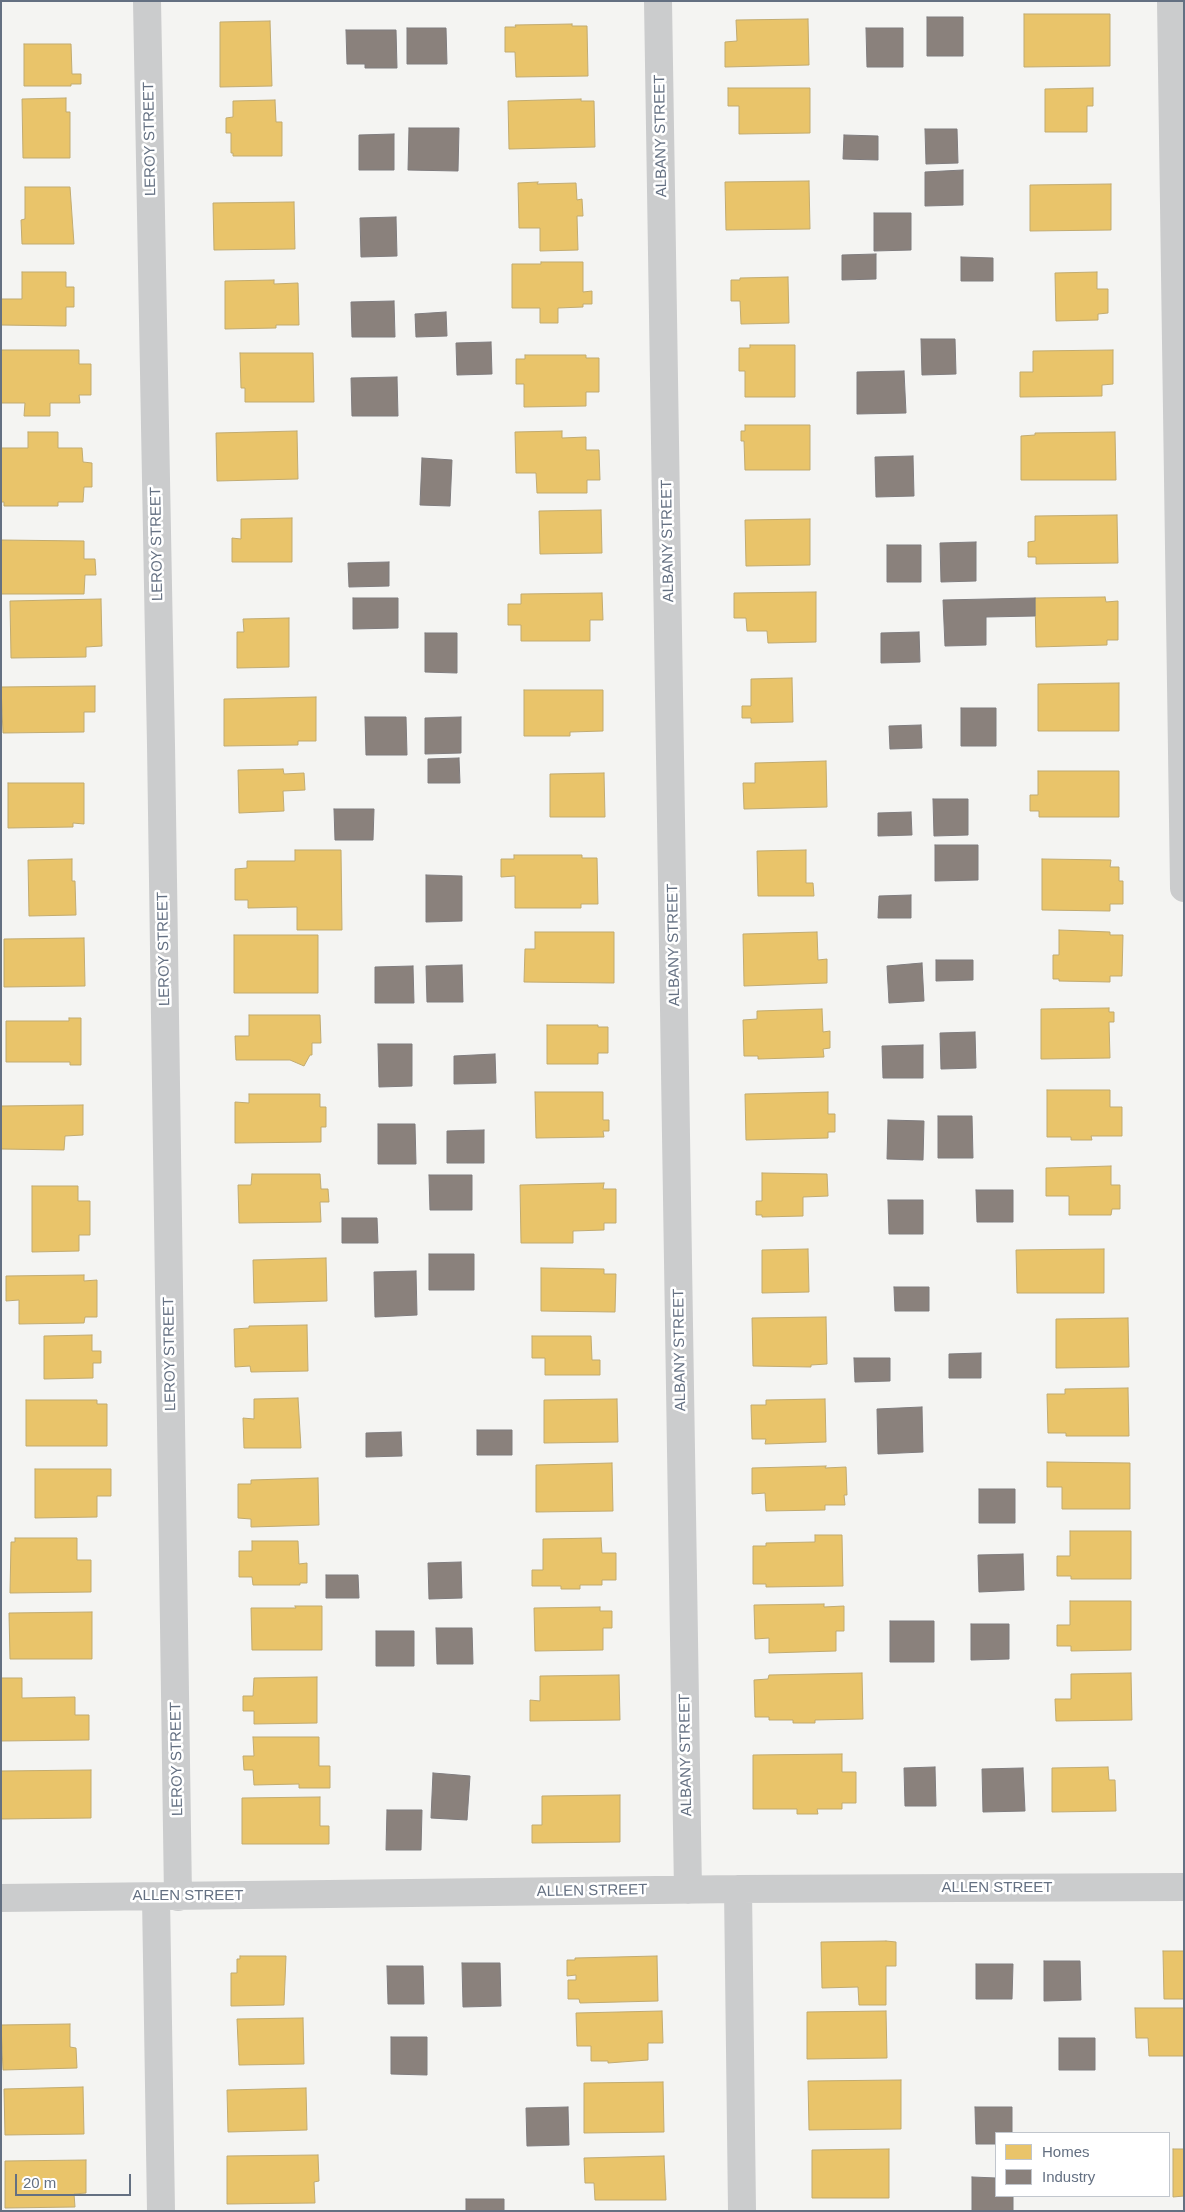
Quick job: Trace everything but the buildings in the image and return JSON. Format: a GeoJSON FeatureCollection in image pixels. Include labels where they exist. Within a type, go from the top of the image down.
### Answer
{"type":"FeatureCollection","features":[{"type":"Feature","properties":{"kind":"street","name":"LEROY STREET"},"geometry":{"type":"LineString","coordinates":[[147,1],[161,775],[167,1897],[161,2211]]}},
{"type":"Feature","properties":{"kind":"street","name":"ALBANY STREET"},"geometry":{"type":"LineString","coordinates":[[658,1],[688,1890]]}},
{"type":"Feature","properties":{"kind":"street"},"geometry":{"type":"LineString","coordinates":[[1171,1],[1184,888]]}},
{"type":"Feature","properties":{"kind":"street","name":"ALLEN STREET"},"geometry":{"type":"LineString","coordinates":[[1,1898],[738,1889],[1184,1887]]}},
{"type":"Feature","properties":{"kind":"street"},"geometry":{"type":"LineString","coordinates":[[738,1889],[742,2211]]}}]}
